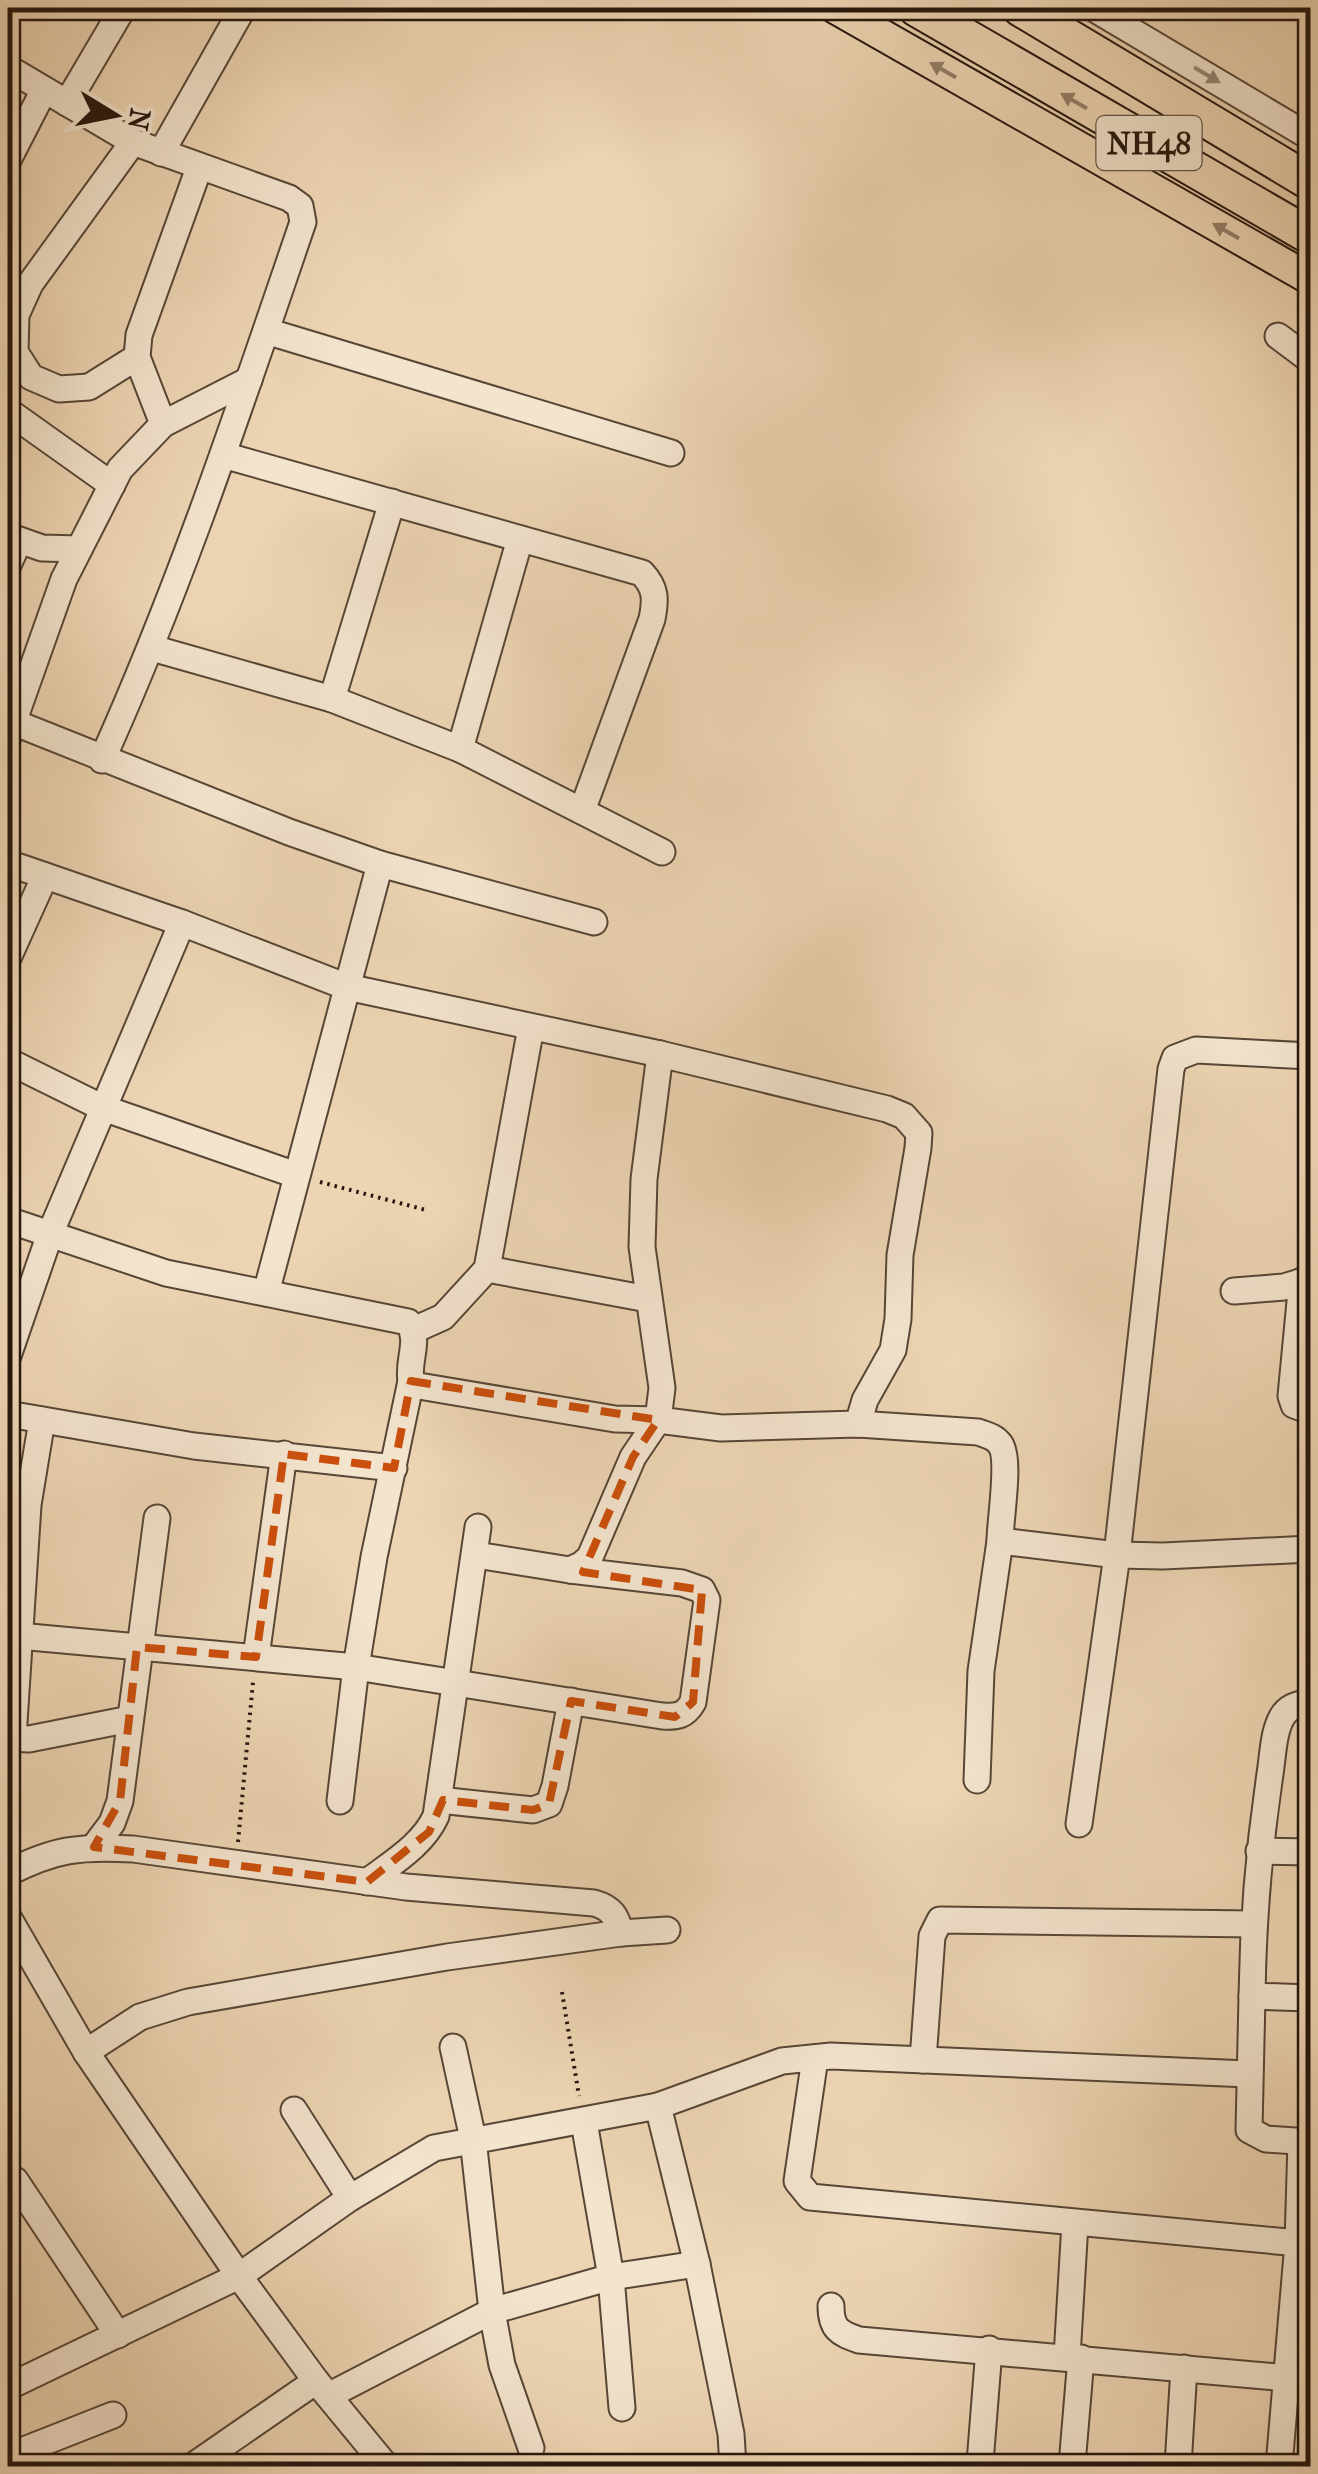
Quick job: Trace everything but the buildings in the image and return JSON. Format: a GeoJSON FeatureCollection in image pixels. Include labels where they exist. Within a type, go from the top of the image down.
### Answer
{"type":"FeatureCollection","features":[{"type":"Feature","properties":{"kind":"highway","name":"NH48"},"geometry":{"type":"LineString","coordinates":[[916,8],[1310,236]]}},
{"type":"Feature","properties":{"kind":"highway","name":"NH48"},"geometry":{"type":"LineString","coordinates":[[1020,8],[1310,182]]}},
{"type":"Feature","properties":{"kind":"main road"},"geometry":{"type":"LineString","coordinates":[[834,8],[1310,279]]}},
{"type":"Feature","properties":{"kind":"street"},"geometry":{"type":"LineString","coordinates":[[8,160],[121,8]]}},
{"type":"Feature","properties":{"kind":"street"},"geometry":{"type":"LineString","coordinates":[[161,152],[243,8]]}},
{"type":"Feature","properties":{"kind":"street"},"geometry":{"type":"LineString","coordinates":[[1092,8],[1310,137]]}},
{"type":"Feature","properties":{"kind":"street"},"geometry":{"type":"LineString","coordinates":[[8,68],[133,142],[289,198],[300,206],[304,222],[152,648],[102,760]]}},
{"type":"Feature","properties":{"kind":"street"},"geometry":{"type":"LineString","coordinates":[[133,142],[30,284],[16,315],[15,352],[32,378],[59,389],[88,386],[137,358]]}},
{"type":"Feature","properties":{"kind":"street"},"geometry":{"type":"LineString","coordinates":[[164,424],[137,358],[140,335],[199,168]]}},
{"type":"Feature","properties":{"kind":"street"},"geometry":{"type":"LineString","coordinates":[[266,332],[672,453]]}},
{"type":"Feature","properties":{"kind":"street"},"geometry":{"type":"LineString","coordinates":[[1278,336],[1310,360]]}},
{"type":"Feature","properties":{"kind":"street"},"geometry":{"type":"LineString","coordinates":[[249,380],[164,424],[120,470],[64,579],[10,727],[380,864],[594,922]]}},
{"type":"Feature","properties":{"kind":"street"},"geometry":{"type":"LineString","coordinates":[[8,411],[112,485]]}},
{"type":"Feature","properties":{"kind":"street"},"geometry":{"type":"LineString","coordinates":[[224,455],[642,574],[653,585],[656,600],[652,618],[582,811]]}},
{"type":"Feature","properties":{"kind":"street"},"geometry":{"type":"LineString","coordinates":[[332,699],[392,502]]}},
{"type":"Feature","properties":{"kind":"street"},"geometry":{"type":"LineString","coordinates":[[8,565],[13,538],[42,548],[79,549]]}},
{"type":"Feature","properties":{"kind":"street"},"geometry":{"type":"LineString","coordinates":[[460,749],[520,539]]}},
{"type":"Feature","properties":{"kind":"street"},"geometry":{"type":"LineString","coordinates":[[152,648],[332,699],[460,749],[662,852]]}},
{"type":"Feature","properties":{"kind":"street"},"geometry":{"type":"LineString","coordinates":[[8,862],[348,987],[660,1054],[904,1116],[919,1133],[900,1255],[898,1319],[893,1350],[864,1400],[858,1424]]}},
{"type":"Feature","properties":{"kind":"street"},"geometry":{"type":"LineString","coordinates":[[266,1292],[380,864]]}},
{"type":"Feature","properties":{"kind":"street"},"geometry":{"type":"LineString","coordinates":[[8,958],[45,876]]}},
{"type":"Feature","properties":{"kind":"street"},"geometry":{"type":"LineString","coordinates":[[8,1356],[50,1234],[182,923]]}},
{"type":"Feature","properties":{"kind":"street"},"geometry":{"type":"LineString","coordinates":[[414,1330],[443,1317],[487,1268],[531,1027]]}},
{"type":"Feature","properties":{"kind":"street"},"geometry":{"type":"LineString","coordinates":[[1078,1824],[1116,1555],[1171,1069],[1175,1058],[1196,1050],[1310,1056]]}},
{"type":"Feature","properties":{"kind":"street"},"geometry":{"type":"LineString","coordinates":[[570,1570],[582,1566],[590,1556],[632,1457],[658,1420],[662,1388],[642,1246],[644,1179],[660,1054]]}},
{"type":"Feature","properties":{"kind":"street"},"geometry":{"type":"LineString","coordinates":[[8,1061],[103,1108],[296,1175]]}},
{"type":"Feature","properties":{"kind":"street"},"geometry":{"type":"LineString","coordinates":[[8,1220],[166,1273],[399,1318],[414,1330],[411,1381],[374,1556],[340,1801]]}},
{"type":"Feature","properties":{"kind":"street"},"geometry":{"type":"LineString","coordinates":[[487,1268],[648,1299]]}},
{"type":"Feature","properties":{"kind":"street"},"geometry":{"type":"LineString","coordinates":[[1234,1290],[1284,1287],[1306,1280],[1291,1396],[1294,1405],[1310,1411]]}},
{"type":"Feature","properties":{"kind":"street"},"geometry":{"type":"LineString","coordinates":[[411,1381],[431,1389],[615,1419],[721,1428],[858,1424],[951,1429],[994,1438],[1003,1446],[1005,1462],[1000,1541],[980,1672],[977,1780]]}},
{"type":"Feature","properties":{"kind":"street"},"geometry":{"type":"LineString","coordinates":[[8,1414],[194,1446],[394,1468]]}},
{"type":"Feature","properties":{"kind":"street"},"geometry":{"type":"LineString","coordinates":[[42,1420],[12,1635],[10,1738],[130,1719]]}},
{"type":"Feature","properties":{"kind":"street"},"geometry":{"type":"LineString","coordinates":[[256,1658],[284,1454]]}},
{"type":"Feature","properties":{"kind":"street"},"geometry":{"type":"LineString","coordinates":[[94,1847],[112,1823],[120,1801],[156,1518]]}},
{"type":"Feature","properties":{"kind":"street"},"geometry":{"type":"LineString","coordinates":[[367,1882],[429,1832],[436,1816],[478,1527]]}},
{"type":"Feature","properties":{"kind":"street"},"geometry":{"type":"LineString","coordinates":[[1000,1541],[1116,1555],[1310,1549]]}},
{"type":"Feature","properties":{"kind":"street"},"geometry":{"type":"LineString","coordinates":[[12,1635],[356,1668],[662,1716],[687,1713],[693,1702],[706,1600],[702,1590],[476,1555]]}},
{"type":"Feature","properties":{"kind":"street"},"geometry":{"type":"LineString","coordinates":[[438,1800],[534,1810],[549,1804],[571,1701]]}},
{"type":"Feature","properties":{"kind":"street"},"geometry":{"type":"LineString","coordinates":[[1279,2466],[1306,2141],[1266,2139],[1250,2130],[1252,1924],[1258,1851],[1281,1718],[1292,1706],[1310,1703]]}},
{"type":"Feature","properties":{"kind":"street"},"geometry":{"type":"LineString","coordinates":[[8,1873],[42,1855],[94,1847],[133,1849],[367,1882],[594,1904],[607,1907],[616,1915],[622,1933]]}},
{"type":"Feature","properties":{"kind":"street"},"geometry":{"type":"LineString","coordinates":[[1258,1851],[1310,1852]]}},
{"type":"Feature","properties":{"kind":"street"},"geometry":{"type":"LineString","coordinates":[[8,1917],[86,2052],[239,2276],[386,2466]]}},
{"type":"Feature","properties":{"kind":"street"},"geometry":{"type":"LineString","coordinates":[[923,2060],[932,1936],[940,1920],[1252,1924]]}},
{"type":"Feature","properties":{"kind":"street"},"geometry":{"type":"LineString","coordinates":[[86,2052],[140,2017],[188,2002],[447,1957],[668,1930]]}},
{"type":"Feature","properties":{"kind":"street"},"geometry":{"type":"LineString","coordinates":[[1252,1996],[1310,1998]]}},
{"type":"Feature","properties":{"kind":"street"},"geometry":{"type":"LineString","coordinates":[[453,2048],[473,2139],[492,2311],[502,2364],[531,2448]]}},
{"type":"Feature","properties":{"kind":"street"},"geometry":{"type":"LineString","coordinates":[[8,2387],[239,2276],[350,2198],[434,2148],[658,2106],[782,2062],[815,2058],[1248,2074]]}},
{"type":"Feature","properties":{"kind":"street"},"geometry":{"type":"LineString","coordinates":[[815,2058],[797,2181],[810,2197],[1298,2243]]}},
{"type":"Feature","properties":{"kind":"street"},"geometry":{"type":"LineString","coordinates":[[658,2106],[697,2264],[734,2466]]}},
{"type":"Feature","properties":{"kind":"street"},"geometry":{"type":"LineString","coordinates":[[294,2110],[350,2198]]}},
{"type":"Feature","properties":{"kind":"street"},"geometry":{"type":"LineString","coordinates":[[584,2122],[612,2278],[622,2408]]}},
{"type":"Feature","properties":{"kind":"street"},"geometry":{"type":"LineString","coordinates":[[8,2177],[14,2180],[118,2335]]}},
{"type":"Feature","properties":{"kind":"street"},"geometry":{"type":"LineString","coordinates":[[1074,2453],[1075,2223]]}},
{"type":"Feature","properties":{"kind":"street"},"geometry":{"type":"LineString","coordinates":[[193,2466],[323,2388],[492,2311],[612,2278],[697,2264]]}},
{"type":"Feature","properties":{"kind":"street"},"geometry":{"type":"LineString","coordinates":[[831,2306],[831,2322],[838,2332],[859,2340],[1288,2378]]}},
{"type":"Feature","properties":{"kind":"street"},"geometry":{"type":"LineString","coordinates":[[980,2463],[989,2350]]}},
{"type":"Feature","properties":{"kind":"street"},"geometry":{"type":"LineString","coordinates":[[1178,2466],[1184,2368]]}},
{"type":"Feature","properties":{"kind":"street"},"geometry":{"type":"LineString","coordinates":[[8,2456],[37,2456],[113,2416]]}},
{"type":"Feature","properties":{"kind":"path"},"geometry":{"type":"LineString","coordinates":[[296,1175],[426,1210]]}},
{"type":"Feature","properties":{"kind":"path"},"geometry":{"type":"LineString","coordinates":[[236,1865],[256,1658]]}},
{"type":"Feature","properties":{"kind":"path"},"geometry":{"type":"LineString","coordinates":[[562,1992],[584,2122]]}},
{"type":"Feature","properties":{"kind":"highlighted area"},"geometry":{"type":"Polygon","coordinates":[[[411,1381],[658,1420],[633,1457],[583,1572],[702,1590],[693,1702],[675,1717],[571,1701],[549,1804],[533,1810],[443,1800],[429,1832],[367,1882],[94,1847],[120,1801],[137,1647],[256,1657],[284,1454],[394,1468],[411,1381]]]}}]}
